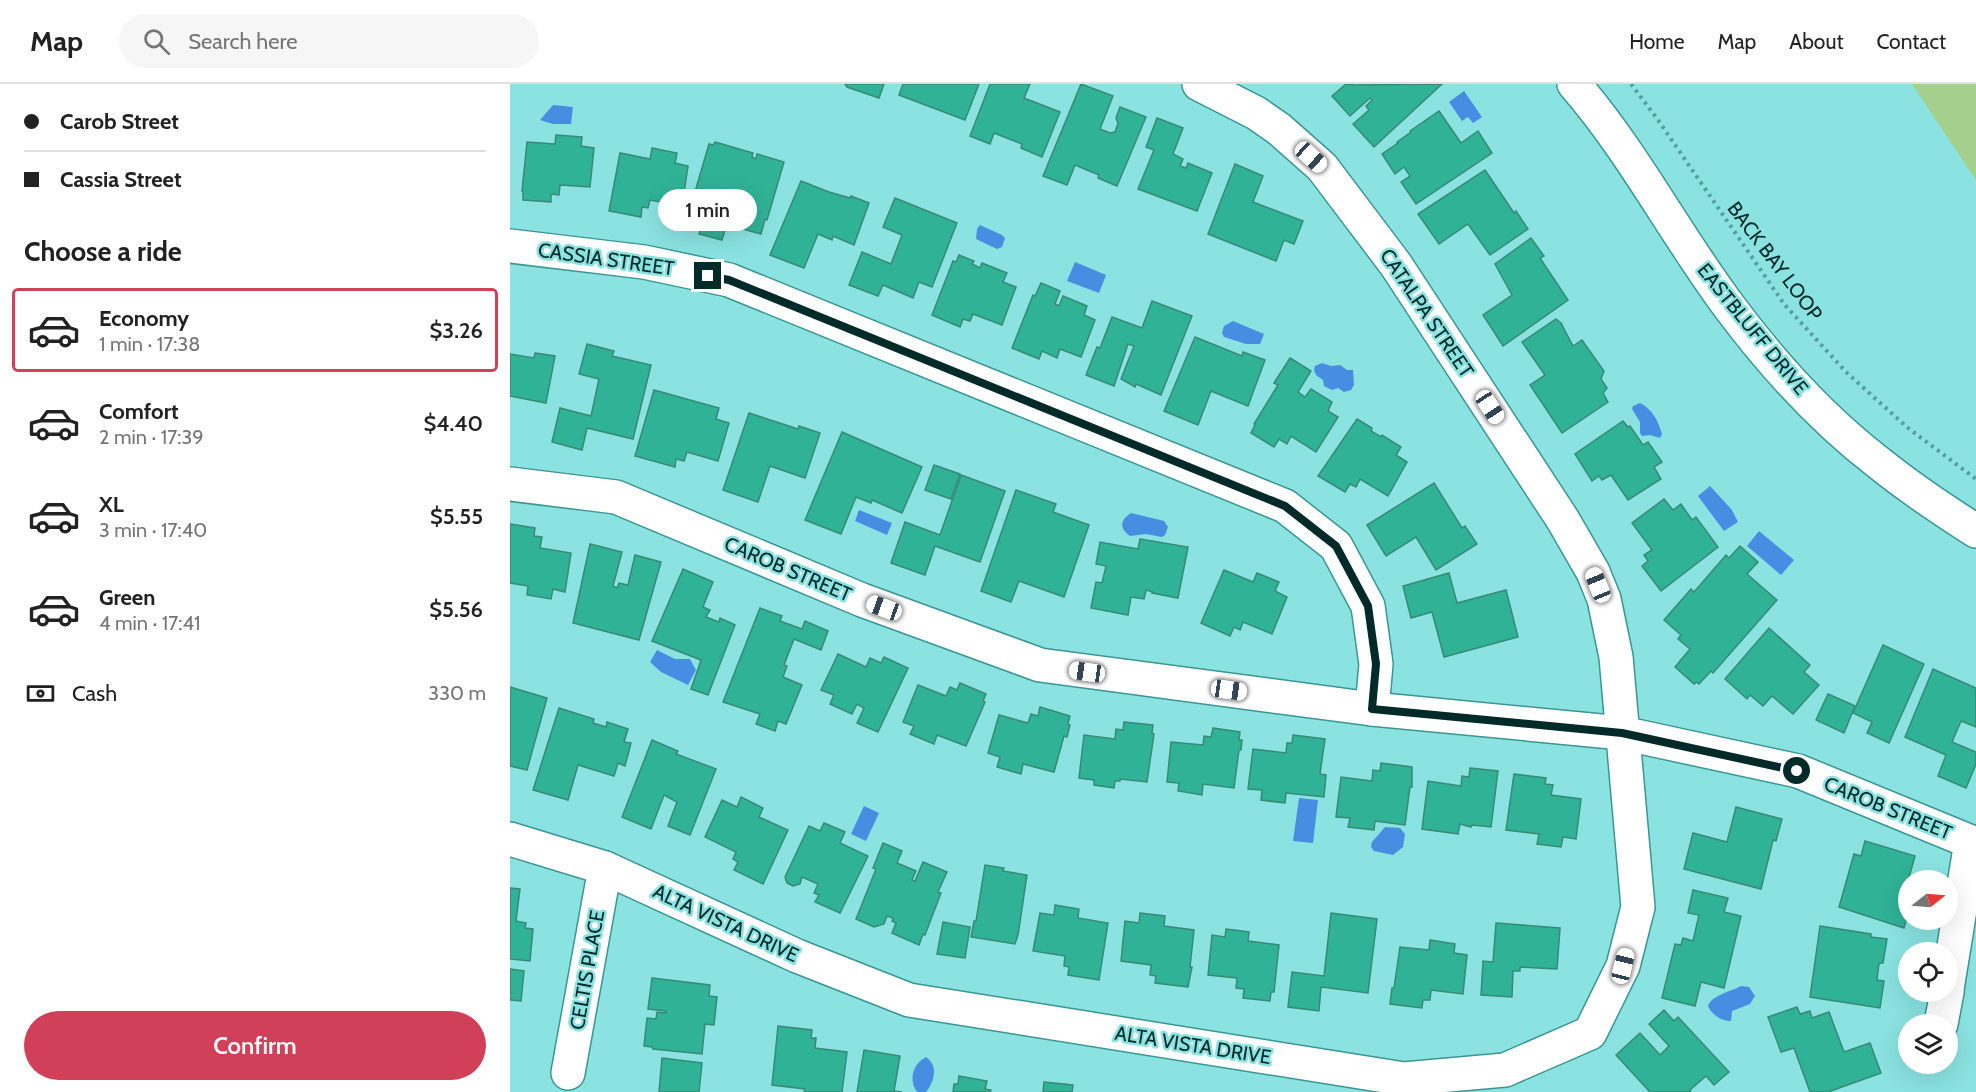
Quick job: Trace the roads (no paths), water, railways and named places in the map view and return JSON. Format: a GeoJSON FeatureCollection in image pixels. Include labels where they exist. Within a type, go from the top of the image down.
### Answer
{"type":"FeatureCollection","features":[{"type":"Feature","properties":{"kind":"street","name":"CATALPA STREET"},"geometry":{"type":"LineString","coordinates":[[1199,84],[1256,113],[1279,129],[1322,166],[1396,265],[1453,350],[1563,520],[1593,572],[1604,599],[1616,657],[1622,733]]}},
{"type":"Feature","properties":{"kind":"street","name":"EASTBLUFF DRIVE"},"geometry":{"type":"LineString","coordinates":[[1574,84],[1613,135],[1731,309],[1772,358],[1825,416],[1878,463],[1976,531]]}},
{"type":"Feature","properties":{"kind":"street","name":"CASSIA STREET"},"geometry":{"type":"LineString","coordinates":[[510,246],[644,262],[729,280],[1285,506],[1336,546],[1368,606],[1376,664],[1372,709]]}},
{"type":"Feature","properties":{"kind":"street","name":"CAROB STREET"},"geometry":{"type":"LineString","coordinates":[[510,484],[616,497],[862,600],[1040,665],[1372,709],[1622,733],[1797,771],[1973,843]]}},
{"type":"Feature","properties":{"kind":"street","name":"ALTA VISTA DRIVE"},"geometry":{"type":"LineString","coordinates":[[510,839],[605,868],[797,956],[909,1000],[1404,1079],[1505,1070],[1590,1033],[1623,966],[1638,907],[1622,733]]}},
{"type":"Feature","properties":{"kind":"street"},"geometry":{"type":"LineString","coordinates":[[1955,942],[1973,843]]}},
{"type":"Feature","properties":{"kind":"street","name":"CELTIS PLACE"},"geometry":{"type":"LineString","coordinates":[[568,1073],[605,868]]}},
{"type":"Feature","properties":{"kind":"water"},"geometry":{"type":"Polygon","coordinates":[[[1464,91],[1482,117],[1473,123],[1468,117],[1462,121],[1449,102],[1464,91]]]}},
{"type":"Feature","properties":{"kind":"water"},"geometry":{"type":"Polygon","coordinates":[[[553,105],[573,107],[571,124],[553,124],[540,120],[553,105]]]}},
{"type":"Feature","properties":{"kind":"water"},"geometry":{"type":"Polygon","coordinates":[[[980,225],[1005,238],[1002,247],[997,249],[976,239],[980,225]]]}},
{"type":"Feature","properties":{"kind":"water"},"geometry":{"type":"Polygon","coordinates":[[[1075,262],[1106,275],[1099,293],[1067,281],[1075,262]]]}},
{"type":"Feature","properties":{"kind":"water"},"geometry":{"type":"Polygon","coordinates":[[[1233,321],[1264,334],[1260,344],[1246,344],[1224,337],[1222,333],[1224,326],[1233,321]]]}},
{"type":"Feature","properties":{"kind":"water"},"geometry":{"type":"Polygon","coordinates":[[[1322,363],[1331,366],[1340,365],[1347,370],[1353,370],[1354,385],[1351,390],[1344,392],[1338,388],[1332,390],[1324,386],[1323,380],[1316,375],[1314,370],[1315,366],[1322,363]]]}},
{"type":"Feature","properties":{"kind":"water"},"geometry":{"type":"Polygon","coordinates":[[[1640,403],[1648,408],[1656,420],[1662,434],[1660,438],[1650,435],[1642,436],[1640,433],[1640,422],[1632,409],[1640,403]]]}},
{"type":"Feature","properties":{"kind":"water"},"geometry":{"type":"Polygon","coordinates":[[[1710,486],[1732,510],[1738,522],[1724,531],[1698,496],[1710,486]]]}},
{"type":"Feature","properties":{"kind":"water"},"geometry":{"type":"Polygon","coordinates":[[[859,510],[892,523],[887,535],[855,521],[859,510]]]}},
{"type":"Feature","properties":{"kind":"water"},"geometry":{"type":"Polygon","coordinates":[[[1131,513],[1164,521],[1168,527],[1165,535],[1162,537],[1146,534],[1130,536],[1122,524],[1131,513]]]}},
{"type":"Feature","properties":{"kind":"water"},"geometry":{"type":"Polygon","coordinates":[[[1759,531],[1794,560],[1781,575],[1747,546],[1759,531]]]}},
{"type":"Feature","properties":{"kind":"water"},"geometry":{"type":"Polygon","coordinates":[[[657,650],[675,659],[690,659],[696,670],[688,685],[661,672],[650,662],[657,650]]]}},
{"type":"Feature","properties":{"kind":"water"},"geometry":{"type":"Polygon","coordinates":[[[1299,798],[1318,800],[1313,843],[1293,841],[1299,798]]]}},
{"type":"Feature","properties":{"kind":"water"},"geometry":{"type":"Polygon","coordinates":[[[864,806],[879,813],[866,841],[851,834],[864,806]]]}},
{"type":"Feature","properties":{"kind":"water"},"geometry":{"type":"Polygon","coordinates":[[[1385,827],[1400,828],[1405,834],[1403,847],[1393,855],[1374,851],[1371,847],[1372,842],[1385,827]]]}},
{"type":"Feature","properties":{"kind":"water"},"geometry":{"type":"Polygon","coordinates":[[[1741,986],[1749,987],[1755,996],[1750,1004],[1732,1011],[1731,1021],[1714,1015],[1708,1006],[1710,1002],[1741,986]]]}},
{"type":"Feature","properties":{"kind":"water"},"geometry":{"type":"Polygon","coordinates":[[[926,1057],[933,1065],[933,1079],[926,1092],[917,1092],[912,1077],[913,1072],[926,1057]]]}}]}
